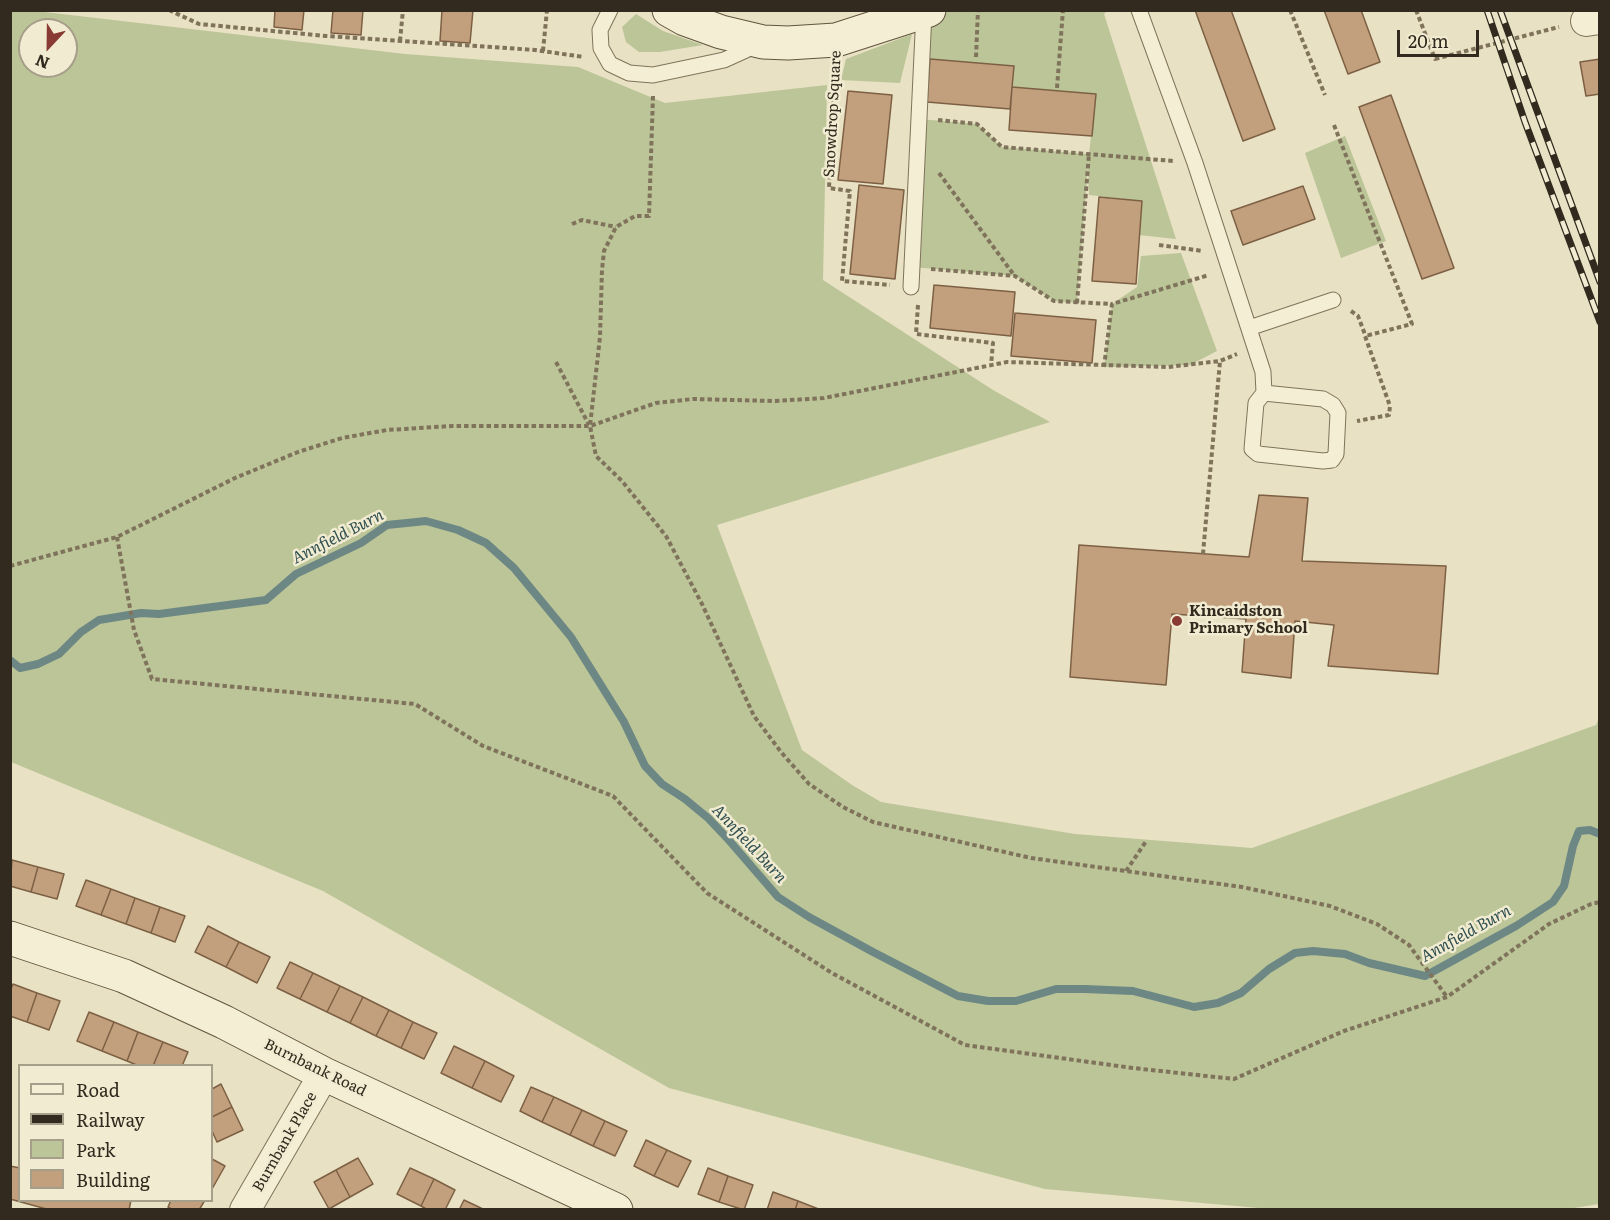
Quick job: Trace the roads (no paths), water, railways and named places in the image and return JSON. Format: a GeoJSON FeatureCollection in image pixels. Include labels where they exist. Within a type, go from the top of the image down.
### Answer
{"type":"FeatureCollection","features":[{"type":"Feature","properties":{"kind":"street"},"geometry":{"type":"LineString","coordinates":[[669,10],[685,19],[721,32],[763,42],[788,43],[836,40],[927,11]]}},
{"type":"Feature","properties":{"kind":"street","name":"Burnbank Road"},"geometry":{"type":"LineString","coordinates":[[10,938],[124,976],[224,1022],[324,1074],[616,1209]]}},
{"type":"Feature","properties":{"kind":"street","name":"Burnbank Place"},"geometry":{"type":"LineString","coordinates":[[245,1209],[324,1074]]}},
{"type":"Feature","properties":{"kind":"lane"},"geometry":{"type":"LineString","coordinates":[[610,10],[600,30],[603,52],[610,64],[629,73],[653,75],[724,60],[763,42]]}},
{"type":"Feature","properties":{"kind":"lane"},"geometry":{"type":"LineString","coordinates":[[1139,10],[1194,162],[1263,372],[1264,393],[1256,403],[1252,449],[1258,454],[1332,460],[1336,454],[1338,413],[1333,405],[1323,399],[1264,393]]}},
{"type":"Feature","properties":{"kind":"lane"},"geometry":{"type":"LineString","coordinates":[[911,287],[927,11]]}},
{"type":"Feature","properties":{"kind":"lane"},"geometry":{"type":"LineString","coordinates":[[1249,328],[1334,300]]}},
{"type":"Feature","properties":{"kind":"waterway","name":"Annfield Burn"},"geometry":{"type":"LineString","coordinates":[[10,660],[20,668],[38,664],[59,654],[81,632],[99,620],[141,613],[159,614],[266,600],[296,574],[361,543],[387,525],[426,521],[458,530],[486,543],[514,568],[571,637],[624,722],[645,766],[662,784],[708,818],[778,897],[809,917],[958,996],[988,1001],[1016,1001],[1056,989],[1085,989],[1133,991],[1194,1007],[1218,1003],[1241,993],[1269,969],[1295,953],[1313,951],[1345,954],[1369,963],[1425,976],[1516,926],[1553,902],[1564,886],[1573,846],[1579,831],[1590,830],[1600,834]]}},
{"type":"Feature","properties":{"kind":"railway"},"geometry":{"type":"LineString","coordinates":[[1487,10],[1525,122],[1600,322]]}},
{"type":"Feature","properties":{"kind":"railway"},"geometry":{"type":"LineString","coordinates":[[1500,10],[1600,282]]}},
{"type":"Feature","properties":{"kind":"place","name":"Kincaidston Primary School"},"geometry":{"type":"Point","coordinates":[1177,621]}}]}
